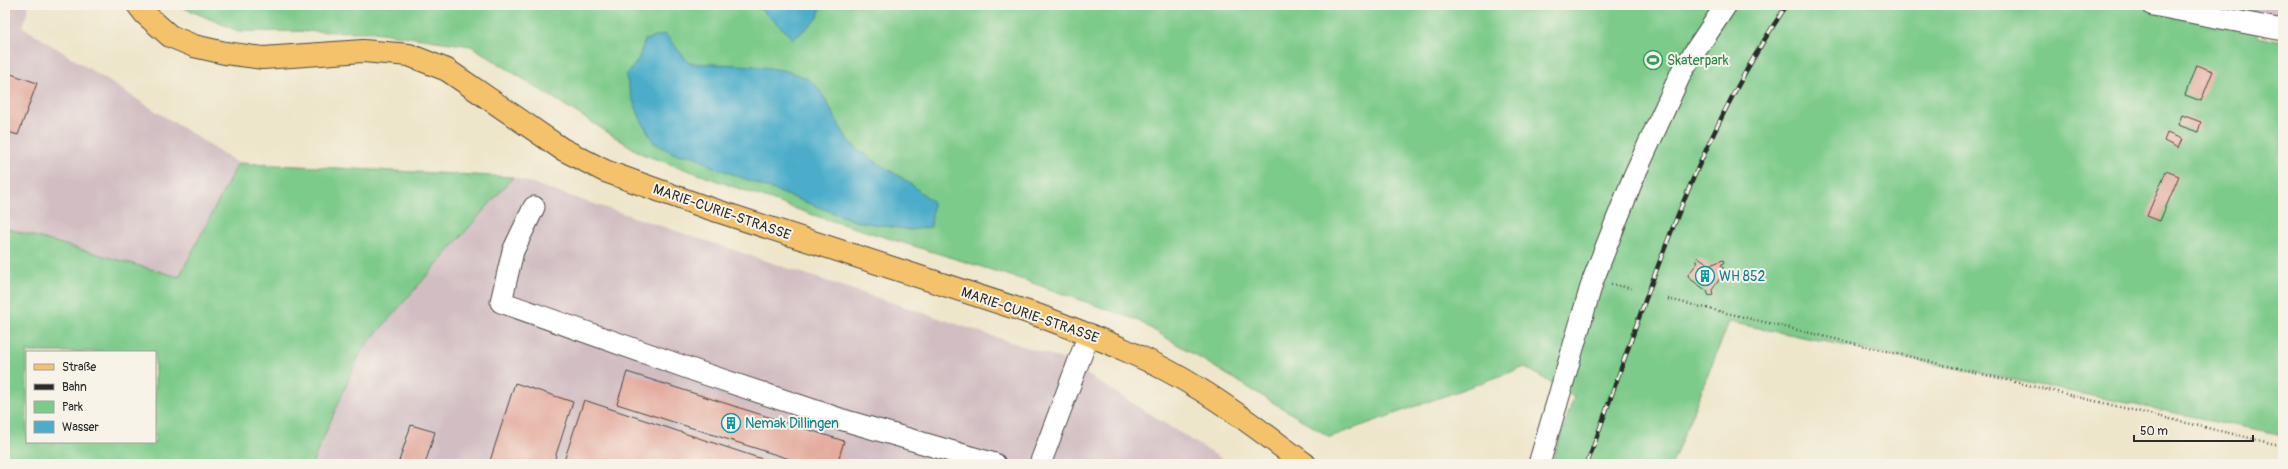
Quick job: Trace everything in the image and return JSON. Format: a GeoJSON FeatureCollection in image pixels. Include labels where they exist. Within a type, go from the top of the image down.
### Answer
{"type":"FeatureCollection","features":[{"type":"Feature","properties":{"kind":"main road","name":"MARIE-CURIE-STRASSE"},"geometry":{"type":"LineString","coordinates":[[138,5],[170,36],[194,46],[225,53],[263,58],[363,51],[409,55],[448,70],[562,149],[605,171],[702,206],[1032,314],[1089,334],[1150,362],[1200,389],[1305,464]]}},
{"type":"Feature","properties":{"kind":"street"},"geometry":{"type":"LineString","coordinates":[[1539,464],[1593,280],[1634,176],[1682,71],[1726,5]]}},
{"type":"Feature","properties":{"kind":"street"},"geometry":{"type":"LineString","coordinates":[[2153,5],[2283,30]]}},
{"type":"Feature","properties":{"kind":"street"},"geometry":{"type":"LineString","coordinates":[[534,207],[513,251],[501,302],[699,372],[840,419],[995,464]]}},
{"type":"Feature","properties":{"kind":"street"},"geometry":{"type":"LineString","coordinates":[[1040,464],[1089,334]]}},
{"type":"Feature","properties":{"kind":"path"},"geometry":{"type":"LineString","coordinates":[[1593,280],[1634,289]]}},
{"type":"Feature","properties":{"kind":"path"},"geometry":{"type":"LineString","coordinates":[[1668,299],[2283,446]]}},
{"type":"Feature","properties":{"kind":"shaded area"},"geometry":{"type":"Polygon","coordinates":[[[5,5],[29,5],[23,27],[238,163],[179,277],[5,228],[5,5]]]}},
{"type":"Feature","properties":{"kind":"shaded area"},"geometry":{"type":"Polygon","coordinates":[[[2229,5],[2283,5],[2283,18],[2256,11],[2229,5]]]}},
{"type":"Feature","properties":{"kind":"shaded area"},"geometry":{"type":"Polygon","coordinates":[[[513,177],[1062,359],[1230,464],[312,464],[361,351],[513,177]]]}},
{"type":"Feature","properties":{"kind":"green space"},"geometry":{"type":"Polygon","coordinates":[[[177,5],[2229,5],[2256,11],[2258,37],[2283,42],[2283,435],[1729,322],[1672,464],[1551,464],[1574,397],[1525,367],[1330,437],[1137,320],[1024,280],[816,216],[642,154],[471,46],[374,32],[238,31],[177,5]]]}},
{"type":"Feature","properties":{"kind":"green space"},"geometry":{"type":"Polygon","coordinates":[[[238,163],[513,177],[361,351],[312,464],[5,464],[5,400],[8,398],[5,395],[5,228],[179,277],[238,163]]]}},
{"type":"Feature","properties":{"kind":"water"},"geometry":{"type":"Polygon","coordinates":[[[746,5],[821,5],[818,18],[794,39],[762,10],[746,5]]]}},
{"type":"Feature","properties":{"kind":"water"},"geometry":{"type":"Polygon","coordinates":[[[665,34],[689,63],[772,68],[803,76],[813,83],[824,96],[845,135],[856,148],[910,184],[933,202],[931,227],[911,230],[855,221],[711,166],[694,156],[675,154],[654,143],[641,120],[631,95],[626,76],[638,60],[645,40],[665,34]]]}},
{"type":"Feature","properties":{"kind":"building"},"geometry":{"type":"Polygon","coordinates":[[[2196,65],[2213,71],[2201,101],[2185,95],[2196,65]]]}},
{"type":"Feature","properties":{"kind":"building"},"geometry":{"type":"Polygon","coordinates":[[[5,72],[37,83],[18,135],[5,131],[5,72]]]}},
{"type":"Feature","properties":{"kind":"building"},"geometry":{"type":"Polygon","coordinates":[[[2182,115],[2201,122],[2198,132],[2178,125],[2182,115]]]}},
{"type":"Feature","properties":{"kind":"building"},"geometry":{"type":"Polygon","coordinates":[[[2167,133],[2182,139],[2178,148],[2164,141],[2167,133]]]}},
{"type":"Feature","properties":{"kind":"building"},"geometry":{"type":"Polygon","coordinates":[[[2166,171],[2179,176],[2160,221],[2147,216],[2166,171]]]}},
{"type":"Feature","properties":{"kind":"building","name":"WH 852"},"geometry":{"type":"Polygon","coordinates":[[[1698,257],[1710,265],[1723,260],[1724,262],[1721,265],[1725,271],[1712,290],[1713,295],[1709,296],[1707,291],[1689,278],[1688,275],[1698,262],[1696,261],[1698,257]]]}},
{"type":"Feature","properties":{"kind":"building","name":"Nemak Dillingen"},"geometry":{"type":"Polygon","coordinates":[[[627,372],[844,441],[837,464],[805,464],[617,404],[627,372]]]}},
{"type":"Feature","properties":{"kind":"building"},"geometry":{"type":"Polygon","coordinates":[[[515,383],[573,402],[553,464],[489,464],[515,383]]]}},
{"type":"Feature","properties":{"kind":"building"},"geometry":{"type":"Polygon","coordinates":[[[584,400],[777,464],[563,464],[584,400]]]}},
{"type":"Feature","properties":{"kind":"building"},"geometry":{"type":"Polygon","coordinates":[[[411,425],[435,432],[425,464],[398,464],[411,425]]]}},
{"type":"Feature","properties":{"kind":"railway"},"geometry":{"type":"LineString","coordinates":[[1587,464],[1650,287],[1697,170],[1724,113],[1753,58],[1787,5]]}},
{"type":"Feature","properties":{"kind":"place","name":"Skaterpark"},"geometry":{"type":"Point","coordinates":[1653,60]}},
{"type":"Feature","properties":{"kind":"place","name":"WH 852"},"geometry":{"type":"Point","coordinates":[1705,276]}},
{"type":"Feature","properties":{"kind":"place","name":"Nemak Dillingen"},"geometry":{"type":"Point","coordinates":[731,423]}}]}
